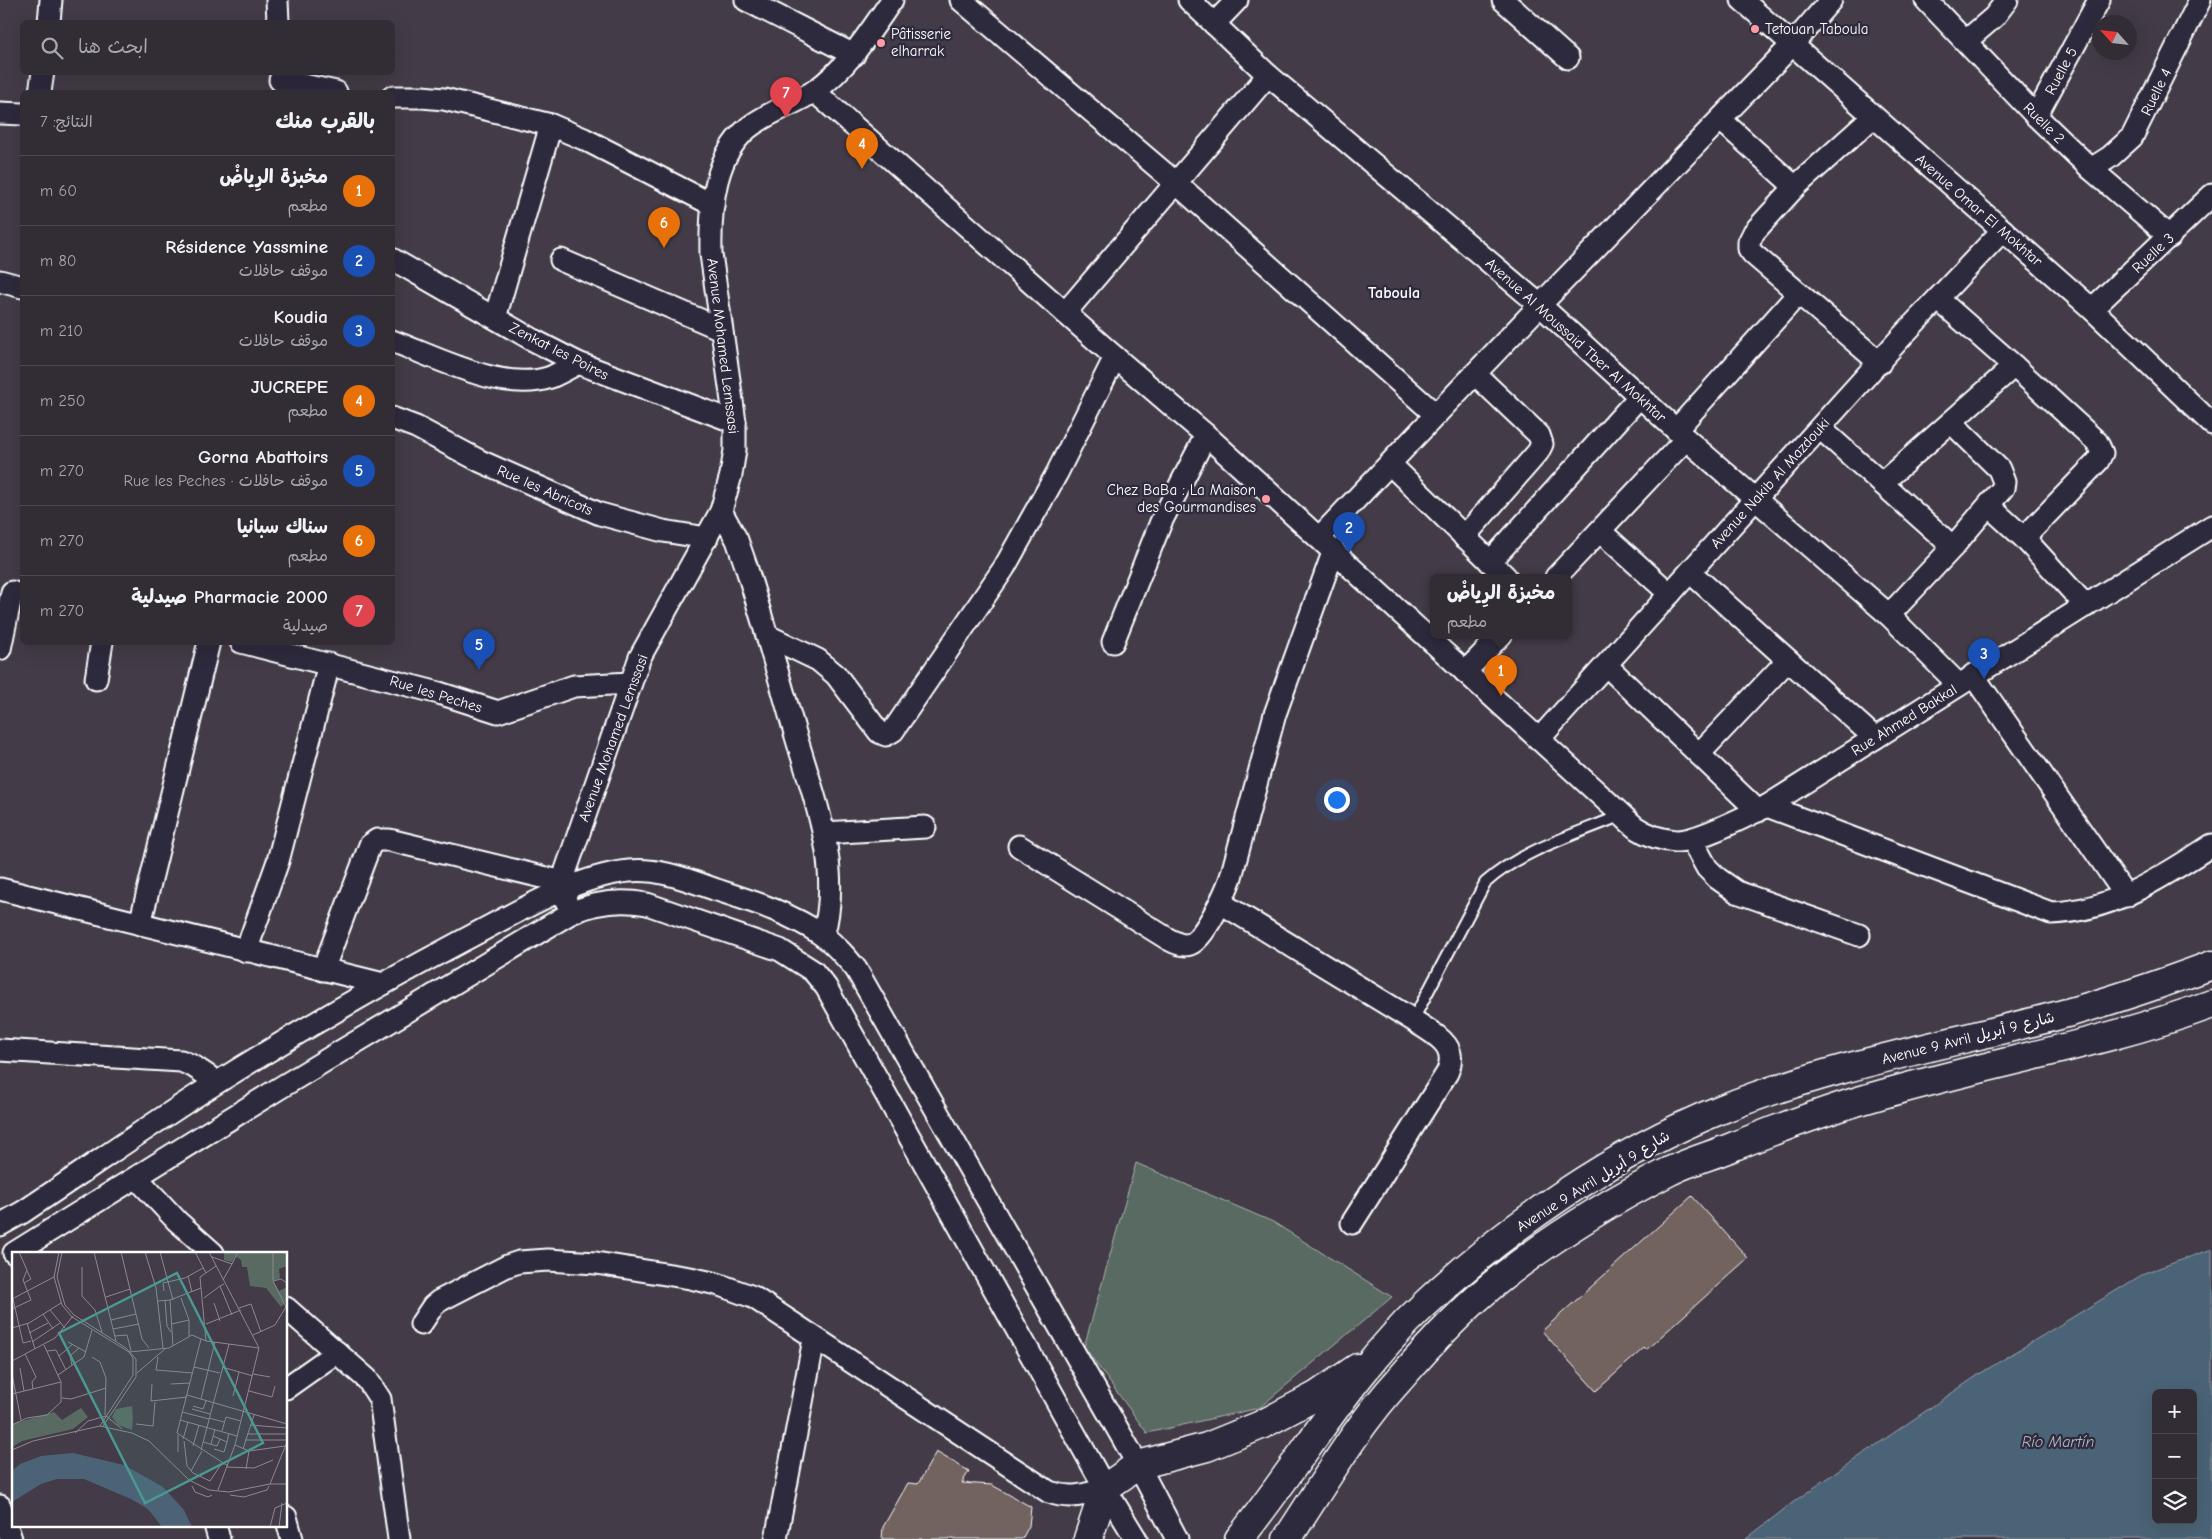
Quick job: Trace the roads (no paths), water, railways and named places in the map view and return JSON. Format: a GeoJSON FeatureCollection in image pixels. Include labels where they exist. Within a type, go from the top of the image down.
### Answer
{"type":"FeatureCollection","features":[{"type":"Feature","properties":{"kind":"highway","name":"Avenue 9 Avril شارع 9 أبريل"},"geometry":{"type":"LineString","coordinates":[[1238,1539],[1380,1351],[1422,1306],[1482,1253],[1539,1212],[1655,1138],[1723,1108],[1781,1088],[1886,1058],[2059,1015],[2212,965]]}},
{"type":"Feature","properties":{"kind":"highway","name":"Avenue 9 Avril شارع 9 أبريل"},"geometry":{"type":"LineString","coordinates":[[1287,1539],[1332,1469],[1397,1381],[1467,1308],[1500,1279],[1552,1240],[1629,1194],[1673,1170],[1800,1120],[1949,1076],[2049,1053],[2164,1021],[2212,1004]]}},
{"type":"Feature","properties":{"kind":"highway"},"geometry":{"type":"LineString","coordinates":[[1088,1539],[1105,1488],[1138,1465],[1207,1447],[1261,1425],[1316,1396],[1380,1351]]}},
{"type":"Feature","properties":{"kind":"street"},"geometry":{"type":"LineString","coordinates":[[48,20],[51,0]]}},
{"type":"Feature","properties":{"kind":"street"},"geometry":{"type":"LineString","coordinates":[[277,0],[278,20]]}},
{"type":"Feature","properties":{"kind":"street"},"geometry":{"type":"LineString","coordinates":[[746,0],[854,55]]}},
{"type":"Feature","properties":{"kind":"street","name":"Avenue Mohamed Lemssasi"},"geometry":{"type":"LineString","coordinates":[[563,886],[640,657],[707,538],[720,511],[732,466],[735,422],[711,254],[714,190],[724,162],[744,130],[814,91],[854,55],[892,0]]}},
{"type":"Feature","properties":{"kind":"street"},"geometry":{"type":"LineString","coordinates":[[962,0],[1176,183],[1436,415]]}},
{"type":"Feature","properties":{"kind":"street","name":"Avenue Al Moussaid Tber Al Mokhtar"},"geometry":{"type":"LineString","coordinates":[[1189,0],[1268,75],[1540,305],[1681,434],[1966,680],[2126,896]]}},
{"type":"Feature","properties":{"kind":"street"},"geometry":{"type":"LineString","coordinates":[[1214,24],[1237,0]]}},
{"type":"Feature","properties":{"kind":"street"},"geometry":{"type":"LineString","coordinates":[[1503,0],[1568,58]]}},
{"type":"Feature","properties":{"kind":"street","name":"Avenue Omar El Mokhtar"},"geometry":{"type":"LineString","coordinates":[[1742,0],[1791,46],[2092,309],[2212,424]]}},
{"type":"Feature","properties":{"kind":"street"},"geometry":{"type":"LineString","coordinates":[[1019,846],[1177,943],[1191,944],[1196,939],[1221,903],[1232,877],[1278,706],[1327,544],[1390,464],[1540,305],[1791,46],[1831,0]]}},
{"type":"Feature","properties":{"kind":"street","name":"Ruelle 2"},"geometry":{"type":"LineString","coordinates":[[1926,0],[2036,116],[2091,169],[2170,237]]}},
{"type":"Feature","properties":{"kind":"street"},"geometry":{"type":"LineString","coordinates":[[1966,41],[1994,17],[2008,0]]}},
{"type":"Feature","properties":{"kind":"street","name":"Ruelle 5"},"geometry":{"type":"LineString","coordinates":[[2036,116],[2099,0]]}},
{"type":"Feature","properties":{"kind":"street","name":"Ruelle 4"},"geometry":{"type":"LineString","coordinates":[[2091,169],[2110,158],[2132,137],[2200,0]]}},
{"type":"Feature","properties":{"kind":"street"},"geometry":{"type":"LineString","coordinates":[[40,90],[43,75]]}},
{"type":"Feature","properties":{"kind":"street"},"geometry":{"type":"LineString","coordinates":[[1065,313],[1268,75]]}},
{"type":"Feature","properties":{"kind":"street"},"geometry":{"type":"LineString","coordinates":[[279,82],[325,90]]}},
{"type":"Feature","properties":{"kind":"street","name":"Rue Ahmed Bakkal"},"geometry":{"type":"LineString","coordinates":[[814,91],[1206,435],[1629,821],[1646,834],[1662,839],[1677,841],[1691,839],[1763,808],[2212,527]]}},
{"type":"Feature","properties":{"kind":"street"},"geometry":{"type":"LineString","coordinates":[[395,97],[444,99],[551,125],[584,139],[713,205]]}},
{"type":"Feature","properties":{"kind":"street"},"geometry":{"type":"LineString","coordinates":[[0,114],[20,114]]}},
{"type":"Feature","properties":{"kind":"street"},"geometry":{"type":"LineString","coordinates":[[1873,117],[1795,187],[1754,232],[1749,242],[1749,249],[1798,294],[1880,363]]}},
{"type":"Feature","properties":{"kind":"street"},"geometry":{"type":"LineString","coordinates":[[1720,120],[1795,187]]}},
{"type":"Feature","properties":{"kind":"street"},"geometry":{"type":"LineString","coordinates":[[496,318],[551,125]]}},
{"type":"Feature","properties":{"kind":"street","name":"Ruelle 3"},"geometry":{"type":"LineString","coordinates":[[2092,309],[2170,237],[2212,195]]}},
{"type":"Feature","properties":{"kind":"street","name":"Avenue Nakib Al Mazdouki"},"geometry":{"type":"LineString","coordinates":[[1539,739],[1755,499],[2003,230]]}},
{"type":"Feature","properties":{"kind":"street"},"geometry":{"type":"LineString","coordinates":[[560,260],[721,329]]}},
{"type":"Feature","properties":{"kind":"street","name":"Zenkat les Poires"},"geometry":{"type":"LineString","coordinates":[[395,261],[578,363],[735,422]]}},
{"type":"Feature","properties":{"kind":"street"},"geometry":{"type":"LineString","coordinates":[[0,281],[20,286]]}},
{"type":"Feature","properties":{"kind":"street"},"geometry":{"type":"LineString","coordinates":[[1559,574],[1600,531],[1798,294]]}},
{"type":"Feature","properties":{"kind":"street"},"geometry":{"type":"LineString","coordinates":[[1938,299],[2097,442],[2102,453],[2098,461],[2024,538]]}},
{"type":"Feature","properties":{"kind":"street"},"geometry":{"type":"LineString","coordinates":[[395,342],[497,379],[536,380],[550,377],[578,363]]}},
{"type":"Feature","properties":{"kind":"street"},"geometry":{"type":"LineString","coordinates":[[768,636],[818,660],[836,675],[879,732],[889,734],[944,659],[1004,568],[1057,473],[1115,357]]}},
{"type":"Feature","properties":{"kind":"street"},"geometry":{"type":"LineString","coordinates":[[1882,483],[2014,366]]}},
{"type":"Feature","properties":{"kind":"street"},"geometry":{"type":"LineString","coordinates":[[1464,537],[1538,452],[1542,444],[1539,435],[1475,374]]}},
{"type":"Feature","properties":{"kind":"street"},"geometry":{"type":"LineString","coordinates":[[1490,562],[1640,396]]}},
{"type":"Feature","properties":{"kind":"street","name":"Rue les Abricots"},"geometry":{"type":"LineString","coordinates":[[395,419],[416,427],[488,465],[600,514],[655,529],[707,538]]}},
{"type":"Feature","properties":{"kind":"street"},"geometry":{"type":"LineString","coordinates":[[1889,615],[1953,547],[2003,488],[2003,476],[1951,422]]}},
{"type":"Feature","properties":{"kind":"street"},"geometry":{"type":"LineString","coordinates":[[1820,428],[1953,547]]}},
{"type":"Feature","properties":{"kind":"street"},"geometry":{"type":"LineString","coordinates":[[1113,642],[1162,522],[1206,435]]}},
{"type":"Feature","properties":{"kind":"street"},"geometry":{"type":"LineString","coordinates":[[1390,464],[1503,574]]}},
{"type":"Feature","properties":{"kind":"street"},"geometry":{"type":"LineString","coordinates":[[1989,506],[2024,538],[2086,606]]}},
{"type":"Feature","properties":{"kind":"street"},"geometry":{"type":"LineString","coordinates":[[720,511],[737,540],[768,636],[824,833],[830,879],[829,918],[823,936]]}},
{"type":"Feature","properties":{"kind":"street"},"geometry":{"type":"LineString","coordinates":[[1600,531],[1670,594]]}},
{"type":"Feature","properties":{"kind":"street"},"geometry":{"type":"LineString","coordinates":[[1690,572],[1875,738]]}},
{"type":"Feature","properties":{"kind":"street"},"geometry":{"type":"LineString","coordinates":[[0,649],[12,592]]}},
{"type":"Feature","properties":{"kind":"street"},"geometry":{"type":"LineString","coordinates":[[1465,672],[1497,639]]}},
{"type":"Feature","properties":{"kind":"street"},"geometry":{"type":"LineString","coordinates":[[96,679],[102,645]]}},
{"type":"Feature","properties":{"kind":"street"},"geometry":{"type":"LineString","coordinates":[[140,924],[208,645]]}},
{"type":"Feature","properties":{"kind":"street","name":"Rue les Peches"},"geometry":{"type":"LineString","coordinates":[[253,645],[439,692],[498,712],[574,686],[630,683]]}},
{"type":"Feature","properties":{"kind":"street"},"geometry":{"type":"LineString","coordinates":[[1699,754],[1788,660]]}},
{"type":"Feature","properties":{"kind":"street"},"geometry":{"type":"LineString","coordinates":[[246,951],[281,852],[329,664]]}},
{"type":"Feature","properties":{"kind":"street"},"geometry":{"type":"LineString","coordinates":[[1606,665],[1699,754],[1763,808],[2051,913],[2071,912],[2126,896],[2156,882],[2212,845]]}},
{"type":"Feature","properties":{"kind":"street"},"geometry":{"type":"LineString","coordinates":[[824,833],[925,827]]}},
{"type":"Feature","properties":{"kind":"street"},"geometry":{"type":"LineString","coordinates":[[1691,839],[1708,868],[1717,878],[1737,892],[1859,935]]}},
{"type":"Feature","properties":{"kind":"street"},"geometry":{"type":"LineString","coordinates":[[323,970],[370,845],[377,840],[389,840],[563,886]]}},
{"type":"Feature","properties":{"kind":"street"},"geometry":{"type":"LineString","coordinates":[[0,1225],[23,1212],[217,1082],[383,984],[563,886],[607,876],[648,870],[670,874],[773,908],[823,936],[841,951],[856,969],[1138,1465],[1177,1539]]}},
{"type":"Feature","properties":{"kind":"street"},"geometry":{"type":"LineString","coordinates":[[563,886],[569,914]]}},
{"type":"Feature","properties":{"kind":"street"},"geometry":{"type":"LineString","coordinates":[[0,889],[383,984]]}},
{"type":"Feature","properties":{"kind":"street"},"geometry":{"type":"LineString","coordinates":[[16,1252],[278,1089],[569,914],[586,906],[605,902],[628,901],[647,904],[780,950],[813,971],[826,987],[1105,1488],[1136,1539]]}},
{"type":"Feature","properties":{"kind":"street"},"geometry":{"type":"LineString","coordinates":[[1221,903],[1413,1020],[1448,1047],[1452,1055],[1452,1063],[1352,1223]]}},
{"type":"Feature","properties":{"kind":"street"},"geometry":{"type":"LineString","coordinates":[[0,1050],[181,1061],[193,1066],[217,1082]]}},
{"type":"Feature","properties":{"kind":"street"},"geometry":{"type":"LineString","coordinates":[[137,1178],[177,1221],[212,1252]]}},
{"type":"Feature","properties":{"kind":"street"},"geometry":{"type":"LineString","coordinates":[[0,1261],[12,1254]]}},
{"type":"Feature","properties":{"kind":"street"},"geometry":{"type":"LineString","coordinates":[[421,1324],[433,1306],[439,1301],[506,1266],[518,1262],[555,1261],[605,1264],[717,1284],[753,1297],[1048,1492],[1058,1496],[1077,1496],[1105,1488]]}},
{"type":"Feature","properties":{"kind":"street"},"geometry":{"type":"LineString","coordinates":[[288,1310],[367,1379],[380,1399],[399,1539]]}},
{"type":"Feature","properties":{"kind":"street"},"geometry":{"type":"LineString","coordinates":[[776,1539],[814,1339]]}},
{"type":"Feature","properties":{"kind":"street"},"geometry":{"type":"LineString","coordinates":[[288,1387],[337,1352]]}},
{"type":"Feature","properties":{"kind":"street"},"geometry":{"type":"LineString","coordinates":[[0,1506],[11,1539]]}},
{"type":"Feature","properties":{"kind":"street"},"geometry":{"type":"LineString","coordinates":[[288,1524],[292,1539]]}},
{"type":"Feature","properties":{"kind":"street"},"geometry":{"type":"LineString","coordinates":[[216,1526],[219,1539]]}},
{"type":"Feature","properties":{"kind":"lane"},"geometry":{"type":"LineString","coordinates":[[1413,1020],[1485,883],[1498,871],[1520,858],[1629,821]]}},
{"type":"Feature","properties":{"kind":"water","name":"Río Martín"},"geometry":{"type":"Polygon","coordinates":[[[2212,1249],[2212,1539],[1746,1539],[1796,1500],[1981,1373],[2145,1273],[2212,1249]]]}},
{"type":"Feature","properties":{"kind":"place","name":"Tetouan Taboula"},"geometry":{"type":"Point","coordinates":[1755,29]}},
{"type":"Feature","properties":{"kind":"place","name":"Pâtisserie elharrak"},"geometry":{"type":"Point","coordinates":[881,43]}},
{"type":"Feature","properties":{"kind":"place","name":"Pharmacie 2000 صيدلية"},"geometry":{"type":"Point","coordinates":[786,118]}},
{"type":"Feature","properties":{"kind":"place","name":"JUCREPE"},"geometry":{"type":"Point","coordinates":[862,169]}},
{"type":"Feature","properties":{"kind":"place","name":"سناك سبانيا"},"geometry":{"type":"Point","coordinates":[664,248]}},
{"type":"Feature","properties":{"kind":"place","name":"Chez BaBa : La Maison des Gourmandises"},"geometry":{"type":"Point","coordinates":[1266,499]}},
{"type":"Feature","properties":{"kind":"place","name":"Résidence Yassmine"},"geometry":{"type":"Point","coordinates":[1349,553]}},
{"type":"Feature","properties":{"kind":"place","name":"Gorna Abattoirs"},"geometry":{"type":"Point","coordinates":[479,670]}},
{"type":"Feature","properties":{"kind":"place","name":"Koudia"},"geometry":{"type":"Point","coordinates":[1984,679]}},
{"type":"Feature","properties":{"kind":"place","name":"مخبزة الرِياضْ"},"geometry":{"type":"Point","coordinates":[1501,696]}},
{"type":"Feature","properties":{"kind":"district","name":"Taboula"},"geometry":{"type":"Point","coordinates":[1394,292]}}]}
